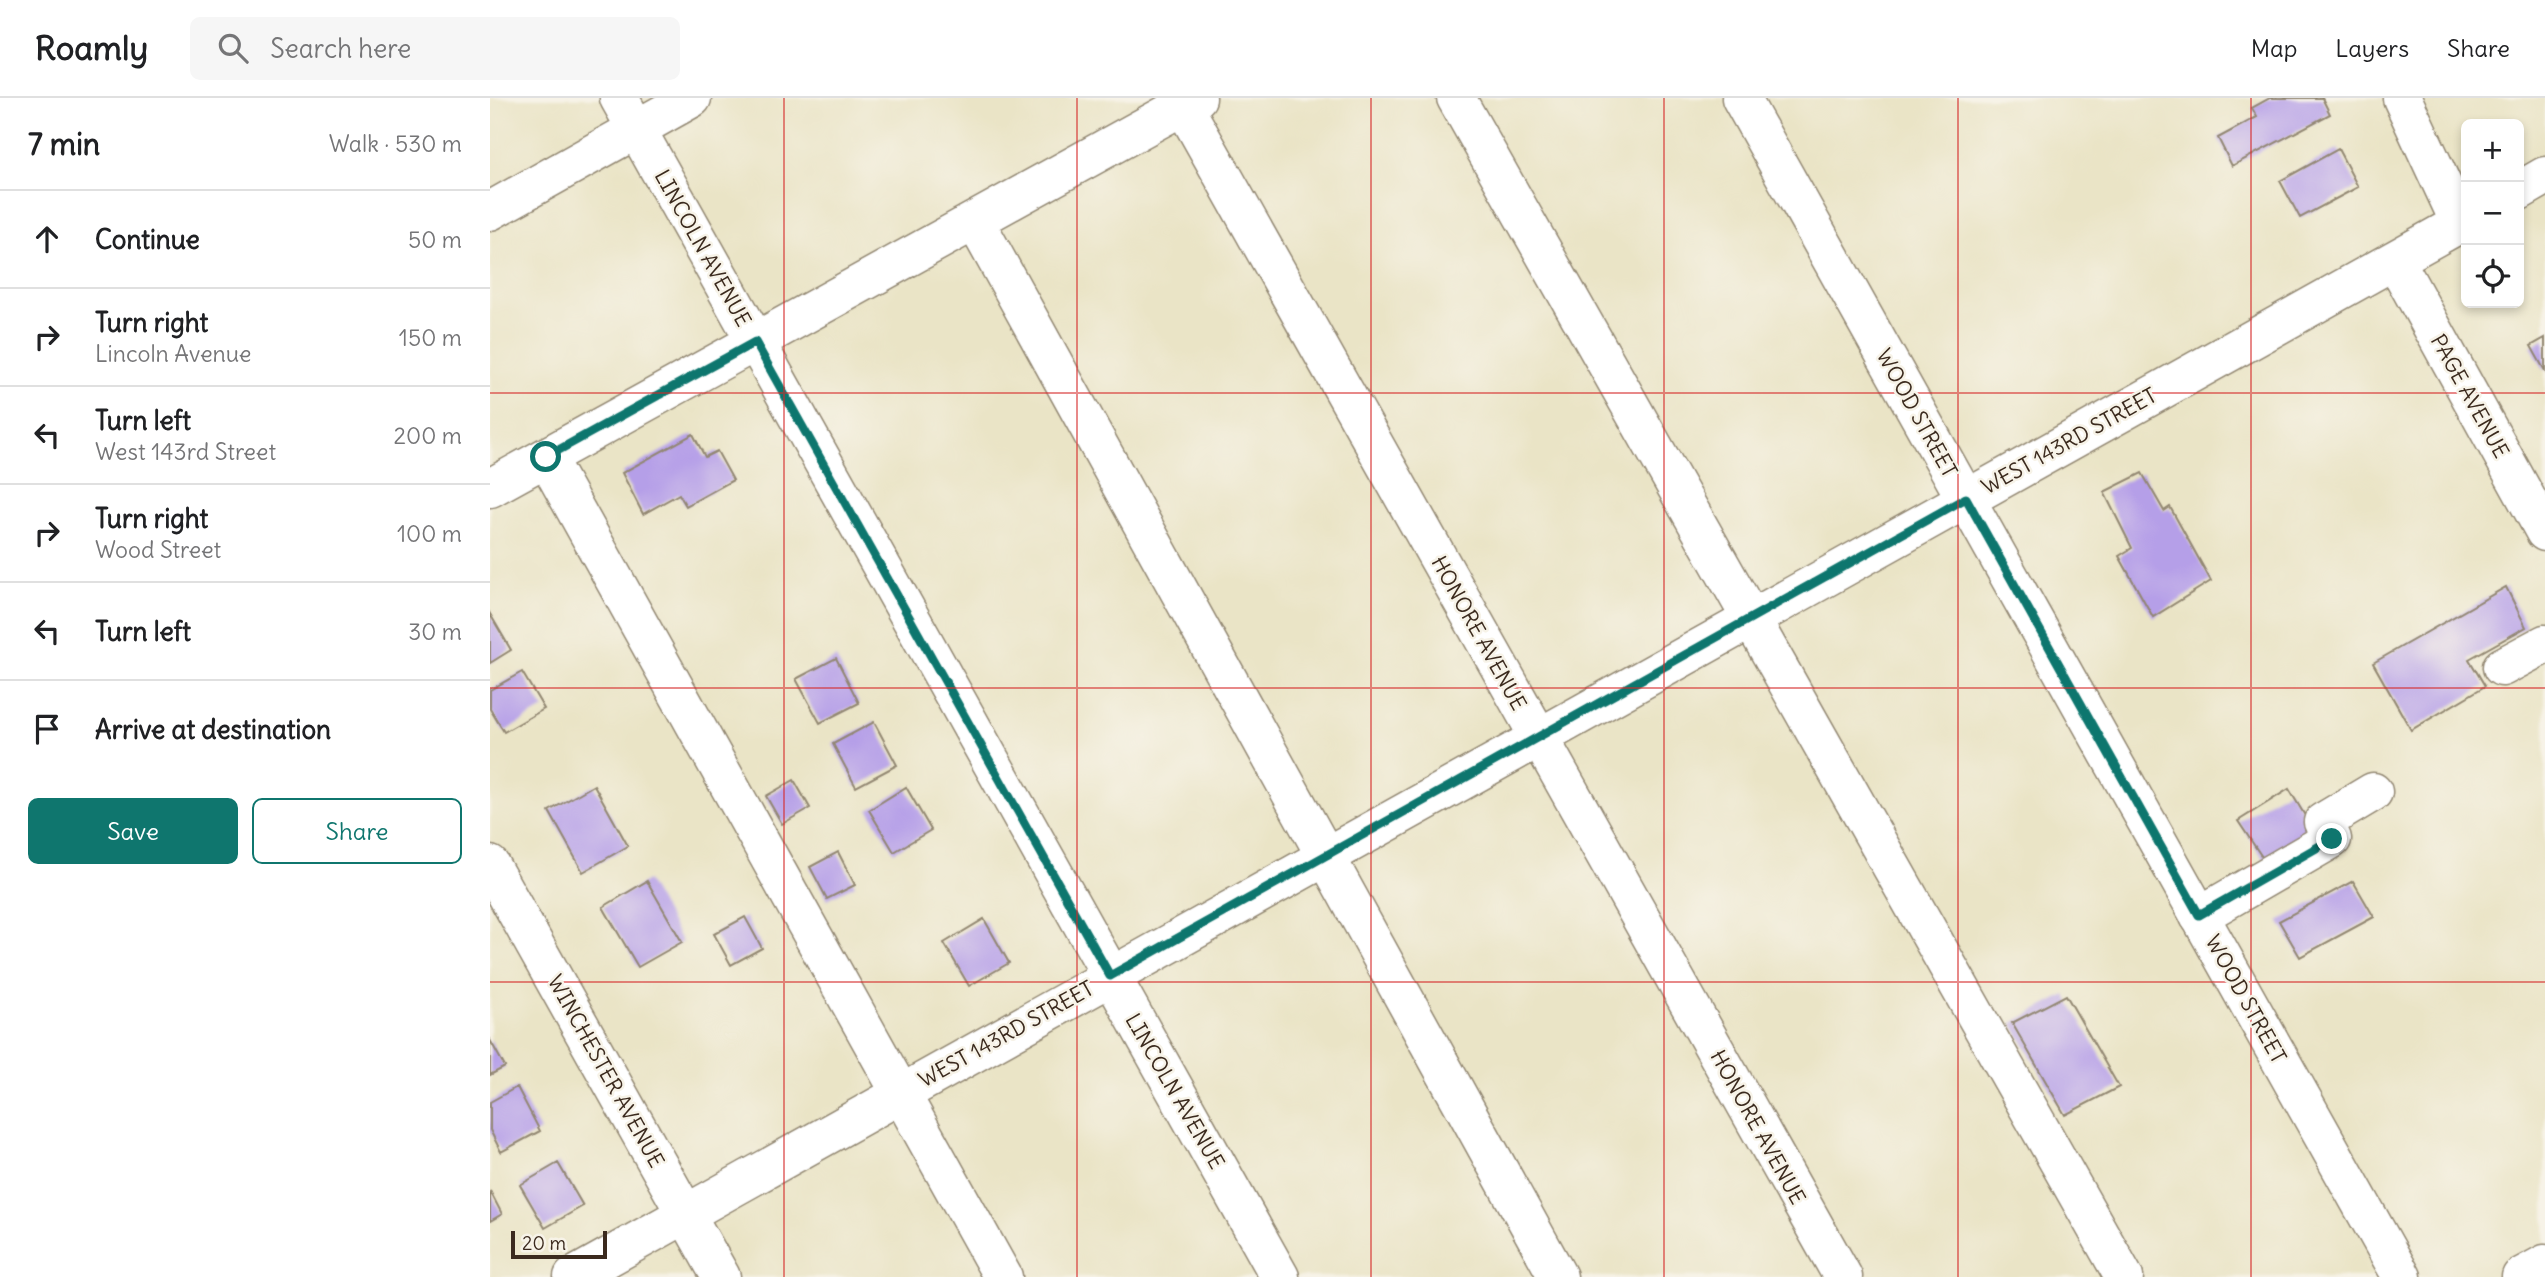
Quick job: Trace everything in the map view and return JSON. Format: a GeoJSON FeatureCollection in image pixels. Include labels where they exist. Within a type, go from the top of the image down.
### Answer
{"type":"FeatureCollection","features":[{"type":"Feature","properties":{"kind":"street"},"geometry":{"type":"LineString","coordinates":[[490,211],[628,113],[692,98]]}},
{"type":"Feature","properties":{"kind":"street"},"geometry":{"type":"LineString","coordinates":[[1456,98],[2124,1277]]}},
{"type":"Feature","properties":{"kind":"street","name":"WOOD STREET"},"geometry":{"type":"LineString","coordinates":[[1741,98],[2402,1277]]}},
{"type":"Feature","properties":{"kind":"street"},"geometry":{"type":"LineString","coordinates":[[2402,98],[2461,217]]}},
{"type":"Feature","properties":{"kind":"street"},"geometry":{"type":"LineString","coordinates":[[490,488],[1187,101]]}},
{"type":"Feature","properties":{"kind":"street","name":"HONORE AVENUE"},"geometry":{"type":"LineString","coordinates":[[1187,101],[1538,737],[1843,1277]]}},
{"type":"Feature","properties":{"kind":"street","name":"LINCOLN AVENUE"},"geometry":{"type":"LineString","coordinates":[[628,113],[1280,1277]]}},
{"type":"Feature","properties":{"kind":"street"},"geometry":{"type":"LineString","coordinates":[[2524,188],[2545,176]]}},
{"type":"Feature","properties":{"kind":"street"},"geometry":{"type":"LineString","coordinates":[[975,220],[1558,1277]]}},
{"type":"Feature","properties":{"kind":"street","name":"WEST 143RD STREET"},"geometry":{"type":"LineString","coordinates":[[573,1277],[2461,222]]}},
{"type":"Feature","properties":{"kind":"street","name":"PAGE AVENUE"},"geometry":{"type":"LineString","coordinates":[[2395,260],[2545,532]]}},
{"type":"Feature","properties":{"kind":"street"},"geometry":{"type":"LineString","coordinates":[[546,457],[1003,1277]]}},
{"type":"Feature","properties":{"kind":"street"},"geometry":{"type":"LineString","coordinates":[[2502,667],[2545,644]]}},
{"type":"Feature","properties":{"kind":"street"},"geometry":{"type":"LineString","coordinates":[[2199,915],[2332,839],[2323,822],[2373,792]]}},
{"type":"Feature","properties":{"kind":"street","name":"WINCHESTER AVENUE"},"geometry":{"type":"LineString","coordinates":[[490,865],[721,1277]]}},
{"type":"Feature","properties":{"kind":"street"},"geometry":{"type":"LineString","coordinates":[[2521,1277],[2545,1264]]}},
{"type":"Feature","properties":{"kind":"building"},"geometry":{"type":"Polygon","coordinates":[[[2270,98],[2322,98],[2330,114],[2232,166],[2218,138],[2257,117],[2252,108],[2270,98]]]}},
{"type":"Feature","properties":{"kind":"building"},"geometry":{"type":"Polygon","coordinates":[[[2338,149],[2358,187],[2300,218],[2280,181],[2338,149]]]}},
{"type":"Feature","properties":{"kind":"building"},"geometry":{"type":"Polygon","coordinates":[[[2545,338],[2545,371],[2531,346],[2545,338]]]}},
{"type":"Feature","properties":{"kind":"building"},"geometry":{"type":"Polygon","coordinates":[[[693,434],[705,457],[717,451],[733,480],[686,506],[679,494],[643,514],[622,473],[693,434]]]}},
{"type":"Feature","properties":{"kind":"building"},"geometry":{"type":"Polygon","coordinates":[[[2142,473],[2164,511],[2170,507],[2211,581],[2153,617],[2119,556],[2132,548],[2104,492],[2142,473]]]}},
{"type":"Feature","properties":{"kind":"building"},"geometry":{"type":"Polygon","coordinates":[[[2506,587],[2526,627],[2469,659],[2485,686],[2411,730],[2373,663],[2506,587]]]}},
{"type":"Feature","properties":{"kind":"building"},"geometry":{"type":"Polygon","coordinates":[[[490,614],[511,650],[490,663],[490,614]]]}},
{"type":"Feature","properties":{"kind":"building"},"geometry":{"type":"Polygon","coordinates":[[[836,658],[859,703],[820,723],[796,679],[836,658]]]}},
{"type":"Feature","properties":{"kind":"building"},"geometry":{"type":"Polygon","coordinates":[[[522,672],[544,709],[504,732],[490,709],[490,690],[522,672]]]}},
{"type":"Feature","properties":{"kind":"building"},"geometry":{"type":"Polygon","coordinates":[[[874,722],[897,765],[856,787],[833,744],[874,722]]]}},
{"type":"Feature","properties":{"kind":"building"},"geometry":{"type":"Polygon","coordinates":[[[794,780],[810,808],[782,824],[766,796],[794,780]]]}},
{"type":"Feature","properties":{"kind":"building"},"geometry":{"type":"Polygon","coordinates":[[[594,785],[628,846],[583,872],[549,811],[594,785]]]}},
{"type":"Feature","properties":{"kind":"building"},"geometry":{"type":"Polygon","coordinates":[[[906,787],[931,830],[894,852],[869,810],[906,787]]]}},
{"type":"Feature","properties":{"kind":"building"},"geometry":{"type":"Polygon","coordinates":[[[2289,789],[2313,829],[2264,860],[2238,821],[2289,789]]]}},
{"type":"Feature","properties":{"kind":"building"},"geometry":{"type":"Polygon","coordinates":[[[838,852],[855,885],[827,899],[810,867],[838,852]]]}},
{"type":"Feature","properties":{"kind":"building"},"geometry":{"type":"Polygon","coordinates":[[[647,881],[682,942],[638,967],[603,907],[647,881]]]}},
{"type":"Feature","properties":{"kind":"building"},"geometry":{"type":"Polygon","coordinates":[[[2353,881],[2374,917],[2300,957],[2279,921],[2353,881]]]}},
{"type":"Feature","properties":{"kind":"building"},"geometry":{"type":"Polygon","coordinates":[[[745,917],[762,948],[731,965],[714,934],[745,917]]]}},
{"type":"Feature","properties":{"kind":"building"},"geometry":{"type":"Polygon","coordinates":[[[984,919],[1009,963],[969,986],[944,943],[984,919]]]}},
{"type":"Feature","properties":{"kind":"building"},"geometry":{"type":"Polygon","coordinates":[[[2066,995],[2119,1087],[2065,1115],[2012,1023],[2066,995]]]}},
{"type":"Feature","properties":{"kind":"building"},"geometry":{"type":"Polygon","coordinates":[[[490,1040],[505,1067],[490,1075],[490,1040]]]}},
{"type":"Feature","properties":{"kind":"building"},"geometry":{"type":"Polygon","coordinates":[[[517,1087],[540,1131],[501,1152],[490,1130],[490,1102],[517,1087]]]}},
{"type":"Feature","properties":{"kind":"building"},"geometry":{"type":"Polygon","coordinates":[[[558,1163],[583,1206],[545,1228],[520,1185],[558,1163]]]}},
{"type":"Feature","properties":{"kind":"building"},"geometry":{"type":"Polygon","coordinates":[[[490,1191],[502,1214],[490,1221],[490,1191]]]}},
{"type":"Feature","properties":{"kind":"route"},"geometry":{"type":"LineString","coordinates":[[546,457],[755,342],[1110,976],[1966,498],[2199,915],[2332,839]]}}]}
